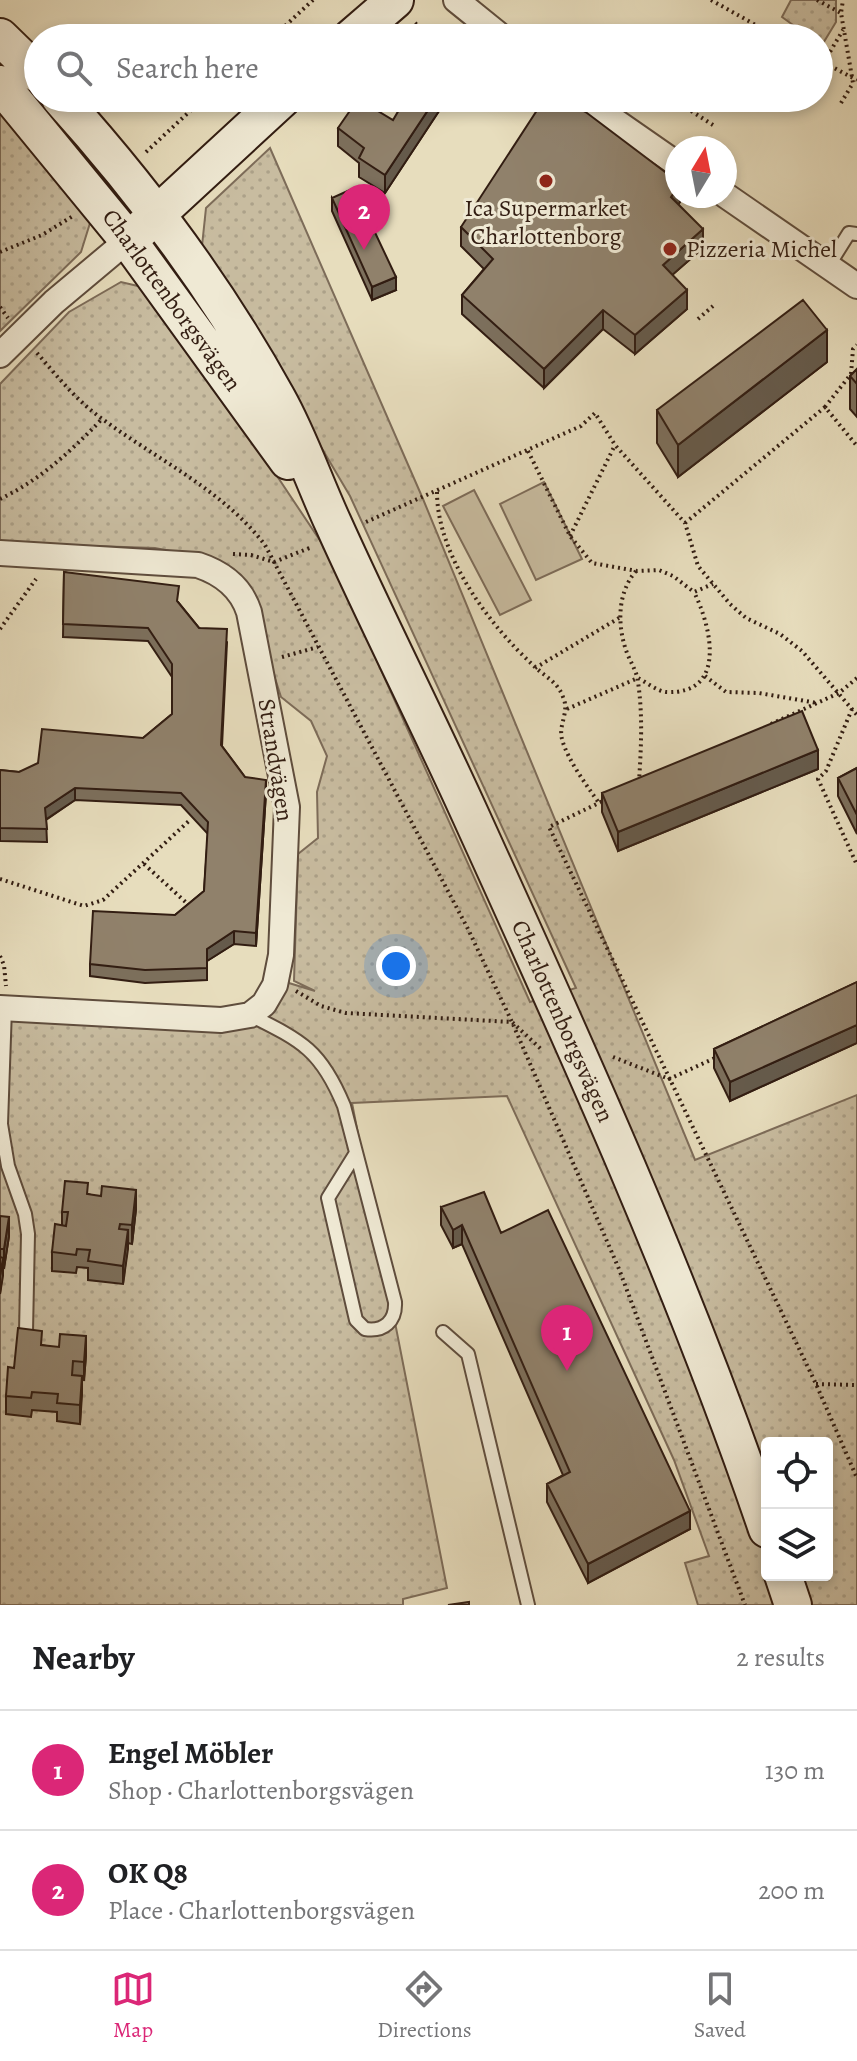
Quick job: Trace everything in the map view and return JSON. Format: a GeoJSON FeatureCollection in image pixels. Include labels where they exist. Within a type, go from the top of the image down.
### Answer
{"type":"FeatureCollection","features":[{"type":"Feature","properties":{"kind":"main road"},"geometry":{"type":"LineString","coordinates":[[367,24],[395,0]]}},
{"type":"Feature","properties":{"kind":"main road"},"geometry":{"type":"LineString","coordinates":[[0,37],[24,60]]}},
{"type":"Feature","properties":{"kind":"main road","name":"Charlottenborgsvägen"},"geometry":{"type":"LineString","coordinates":[[0,84],[128,240],[339,530]]}},
{"type":"Feature","properties":{"kind":"main road","name":"Charlottenborgsvägen"},"geometry":{"type":"LineString","coordinates":[[72,112],[193,261],[279,401],[435,736],[580,1059],[665,1258],[761,1512]]}},
{"type":"Feature","properties":{"kind":"main road"},"geometry":{"type":"LineString","coordinates":[[128,240],[268,112]]}},
{"type":"Feature","properties":{"kind":"main road"},"geometry":{"type":"LineString","coordinates":[[785,1581],[793,1605]]}},
{"type":"Feature","properties":{"kind":"street"},"geometry":{"type":"LineString","coordinates":[[456,0],[486,24]]}},
{"type":"Feature","properties":{"kind":"street"},"geometry":{"type":"LineString","coordinates":[[602,112],[665,156]]}},
{"type":"Feature","properties":{"kind":"street"},"geometry":{"type":"LineString","coordinates":[[737,203],[857,286]]}},
{"type":"Feature","properties":{"kind":"street"},"geometry":{"type":"LineString","coordinates":[[0,355],[54,302],[128,240]]}},
{"type":"Feature","properties":{"kind":"street","name":"Strandvägen"},"geometry":{"type":"LineString","coordinates":[[0,553],[198,565],[216,571],[246,601],[287,807],[281,955],[277,979],[264,1004],[250,1015]]}},
{"type":"Feature","properties":{"kind":"street"},"geometry":{"type":"LineString","coordinates":[[3,1008],[221,1020],[250,1015]]}},
{"type":"Feature","properties":{"kind":"lane"},"geometry":{"type":"LineString","coordinates":[[829,265],[849,233],[857,234]]}},
{"type":"Feature","properties":{"kind":"lane"},"geometry":{"type":"LineString","coordinates":[[3,1008],[1,1124],[8,1166],[25,1214],[28,1234],[26,1332]]}},
{"type":"Feature","properties":{"kind":"lane"},"geometry":{"type":"LineString","coordinates":[[250,1015],[297,1039],[314,1054],[335,1084],[344,1106],[395,1302],[396,1312],[392,1320],[374,1331],[365,1329],[356,1320],[328,1198],[356,1153]]}},
{"type":"Feature","properties":{"kind":"lane"},"geometry":{"type":"LineString","coordinates":[[443,1332],[468,1354],[528,1605]]}},
{"type":"Feature","properties":{"kind":"path"},"geometry":{"type":"LineString","coordinates":[[287,24],[313,0]]}},
{"type":"Feature","properties":{"kind":"path"},"geometry":{"type":"LineString","coordinates":[[711,0],[754,24]]}},
{"type":"Feature","properties":{"kind":"path"},"geometry":{"type":"LineString","coordinates":[[817,0],[841,13]]}},
{"type":"Feature","properties":{"kind":"path"},"geometry":{"type":"LineString","coordinates":[[841,103],[855,79],[841,13],[843,0]]}},
{"type":"Feature","properties":{"kind":"path"},"geometry":{"type":"LineString","coordinates":[[833,44],[844,29]]}},
{"type":"Feature","properties":{"kind":"path"},"geometry":{"type":"LineString","coordinates":[[833,67],[855,79]]}},
{"type":"Feature","properties":{"kind":"path"},"geometry":{"type":"LineString","coordinates":[[693,112],[713,125]]}},
{"type":"Feature","properties":{"kind":"path"},"geometry":{"type":"LineString","coordinates":[[698,319],[713,306]]}},
{"type":"Feature","properties":{"kind":"path"},"geometry":{"type":"LineString","coordinates":[[685,523],[825,407],[851,374],[853,349],[857,345]]}},
{"type":"Feature","properties":{"kind":"path"},"geometry":{"type":"LineString","coordinates":[[31,347],[84,405],[228,507],[251,528],[274,562],[468,929],[512,1022],[619,1269],[745,1605]]}},
{"type":"Feature","properties":{"kind":"path"},"geometry":{"type":"LineString","coordinates":[[825,407],[857,446]]}},
{"type":"Feature","properties":{"kind":"path"},"geometry":{"type":"LineString","coordinates":[[274,562],[339,530],[528,451],[581,426],[595,413],[615,445],[685,523],[698,566],[713,584],[746,618],[780,634],[802,651],[857,715]]}},
{"type":"Feature","properties":{"kind":"path"},"geometry":{"type":"LineString","coordinates":[[0,499],[56,464],[102,419]]}},
{"type":"Feature","properties":{"kind":"path"},"geometry":{"type":"LineString","coordinates":[[570,536],[615,445]]}},
{"type":"Feature","properties":{"kind":"path"},"geometry":{"type":"LineString","coordinates":[[528,451],[570,536],[592,563],[637,571],[659,570],[694,592],[700,605],[711,662],[705,676],[693,687],[664,692],[638,678]]}},
{"type":"Feature","properties":{"kind":"path"},"geometry":{"type":"LineString","coordinates":[[437,491],[437,515],[453,557],[476,600],[535,668],[549,678],[563,695],[567,709],[561,737],[599,803]]}},
{"type":"Feature","properties":{"kind":"path"},"geometry":{"type":"LineString","coordinates":[[0,629],[43,568],[47,556]]}},
{"type":"Feature","properties":{"kind":"path"},"geometry":{"type":"LineString","coordinates":[[637,571],[627,582],[619,618],[626,649],[638,678],[642,725],[639,785],[653,779]]}},
{"type":"Feature","properties":{"kind":"path"},"geometry":{"type":"LineString","coordinates":[[694,592],[713,584]]}},
{"type":"Feature","properties":{"kind":"path"},"geometry":{"type":"LineString","coordinates":[[535,668],[619,618]]}},
{"type":"Feature","properties":{"kind":"path"},"geometry":{"type":"LineString","coordinates":[[260,663],[318,647]]}},
{"type":"Feature","properties":{"kind":"path"},"geometry":{"type":"LineString","coordinates":[[705,676],[726,692],[759,693],[817,703]]}},
{"type":"Feature","properties":{"kind":"path"},"geometry":{"type":"LineString","coordinates":[[567,709],[638,678]]}},
{"type":"Feature","properties":{"kind":"path"},"geometry":{"type":"LineString","coordinates":[[762,728],[839,693],[857,678]]}},
{"type":"Feature","properties":{"kind":"path"},"geometry":{"type":"LineString","coordinates":[[852,709],[826,771],[818,779],[857,865]]}},
{"type":"Feature","properties":{"kind":"path"},"geometry":{"type":"LineString","coordinates":[[612,797],[549,827],[816,1384],[857,1478]]}},
{"type":"Feature","properties":{"kind":"path"},"geometry":{"type":"LineString","coordinates":[[0,879],[84,906],[103,900],[190,820]]}},
{"type":"Feature","properties":{"kind":"path"},"geometry":{"type":"LineString","coordinates":[[144,864],[191,907]]}},
{"type":"Feature","properties":{"kind":"path"},"geometry":{"type":"LineString","coordinates":[[0,956],[6,976],[3,1008]]}},
{"type":"Feature","properties":{"kind":"path"},"geometry":{"type":"LineString","coordinates":[[277,979],[321,1006],[346,1013],[512,1022]]}},
{"type":"Feature","properties":{"kind":"path"},"geometry":{"type":"LineString","coordinates":[[669,1079],[727,1053]]}},
{"type":"Feature","properties":{"kind":"path"},"geometry":{"type":"LineString","coordinates":[[816,1384],[857,1385]]}},
{"type":"Feature","properties":{"kind":"shaded area"},"geometry":{"type":"Polygon","coordinates":[[[791,0],[836,0],[836,22],[833,27],[833,24],[792,24],[782,17],[791,0]]]}},
{"type":"Feature","properties":{"kind":"shaded area"},"geometry":{"type":"Polygon","coordinates":[[[0,103],[76,187],[90,223],[81,252],[0,331],[0,103]]]}},
{"type":"Feature","properties":{"kind":"shaded area"},"geometry":{"type":"Polygon","coordinates":[[[270,148],[423,499],[695,1160],[857,1095],[857,1605],[698,1605],[685,1563],[709,1556],[674,1460],[507,1096],[352,1103],[447,1588],[403,1599],[403,1605],[0,1605],[0,1002],[250,1015],[279,980],[315,991],[294,981],[298,854],[318,838],[317,792],[327,756],[311,721],[281,697],[266,650],[199,557],[155,548],[0,543],[0,384],[69,312],[121,282],[142,287],[185,338],[329,554],[530,1002],[576,988],[350,496],[202,246],[206,208],[270,148]]]}},
{"type":"Feature","properties":{"kind":"shaded area"},"geometry":{"type":"Polygon","coordinates":[[[544,482],[582,559],[536,580],[500,504],[544,482]]]}},
{"type":"Feature","properties":{"kind":"shaded area"},"geometry":{"type":"Polygon","coordinates":[[[474,490],[531,600],[500,615],[443,506],[474,490]]]}},
{"type":"Feature","properties":{"kind":"building"},"geometry":{"type":"Polygon","coordinates":[[[349,112],[380,112],[393,120],[398,112],[427,112],[385,175],[359,158],[364,148],[338,128],[349,112]]]}},
{"type":"Feature","properties":{"kind":"building"},"geometry":{"type":"Polygon","coordinates":[[[536,112],[587,113],[665,172],[665,208],[682,208],[703,229],[663,265],[687,290],[635,335],[603,310],[544,369],[462,295],[493,259],[461,227],[536,112]]]}},
{"type":"Feature","properties":{"kind":"building"},"geometry":{"type":"Polygon","coordinates":[[[354,188],[396,277],[372,287],[332,198],[354,188]]]}},
{"type":"Feature","properties":{"kind":"building"},"geometry":{"type":"Polygon","coordinates":[[[803,300],[827,330],[678,445],[657,410],[803,300]]]}},
{"type":"Feature","properties":{"kind":"building"},"geometry":{"type":"Polygon","coordinates":[[[857,369],[857,384],[850,376],[857,369]]]}},
{"type":"Feature","properties":{"kind":"building"},"geometry":{"type":"Polygon","coordinates":[[[64,572],[179,586],[177,601],[199,628],[227,629],[221,745],[245,777],[266,780],[256,933],[234,931],[207,949],[207,968],[145,970],[90,964],[93,911],[175,915],[204,891],[208,822],[181,793],[75,788],[45,808],[47,829],[0,828],[0,770],[19,772],[38,763],[42,729],[143,738],[172,714],[172,664],[148,628],[63,624],[64,572]]]}},
{"type":"Feature","properties":{"kind":"building"},"geometry":{"type":"Polygon","coordinates":[[[802,711],[818,750],[618,832],[602,793],[802,711]]]}},
{"type":"Feature","properties":{"kind":"building"},"geometry":{"type":"Polygon","coordinates":[[[857,768],[857,815],[838,778],[857,768]]]}},
{"type":"Feature","properties":{"kind":"building"},"geometry":{"type":"Polygon","coordinates":[[[857,982],[857,1025],[730,1082],[714,1049],[857,982]]]}},
{"type":"Feature","properties":{"kind":"building"},"geometry":{"type":"Polygon","coordinates":[[[65,1181],[88,1183],[87,1194],[101,1196],[102,1186],[136,1190],[132,1225],[120,1224],[119,1229],[128,1230],[123,1266],[88,1261],[90,1250],[77,1249],[76,1255],[52,1252],[55,1224],[66,1226],[68,1212],[62,1212],[65,1181]]]}},
{"type":"Feature","properties":{"kind":"building"},"geometry":{"type":"Polygon","coordinates":[[[484,1192],[501,1233],[548,1210],[690,1511],[588,1564],[547,1484],[570,1472],[462,1225],[453,1230],[441,1207],[484,1192]]]}},
{"type":"Feature","properties":{"kind":"building"},"geometry":{"type":"Polygon","coordinates":[[[0,1216],[9,1217],[4,1249],[0,1249],[0,1216]]]}},
{"type":"Feature","properties":{"kind":"building"},"geometry":{"type":"Polygon","coordinates":[[[18,1328],[42,1331],[41,1345],[59,1347],[60,1334],[86,1336],[84,1362],[73,1361],[72,1375],[82,1376],[80,1405],[57,1403],[58,1394],[32,1392],[31,1398],[6,1396],[8,1367],[14,1368],[18,1328]]]}},
{"type":"Feature","properties":{"kind":"place","name":"Ica Supermarket Charlottenborg"},"geometry":{"type":"Point","coordinates":[546,181]}},
{"type":"Feature","properties":{"kind":"place","name":"Pizzeria Michel"},"geometry":{"type":"Point","coordinates":[670,249]}},
{"type":"Feature","properties":{"kind":"place","name":"OK Q8"},"geometry":{"type":"Point","coordinates":[364,250]}},
{"type":"Feature","properties":{"kind":"place","name":"Engel Möbler"},"geometry":{"type":"Point","coordinates":[567,1371]}}]}
